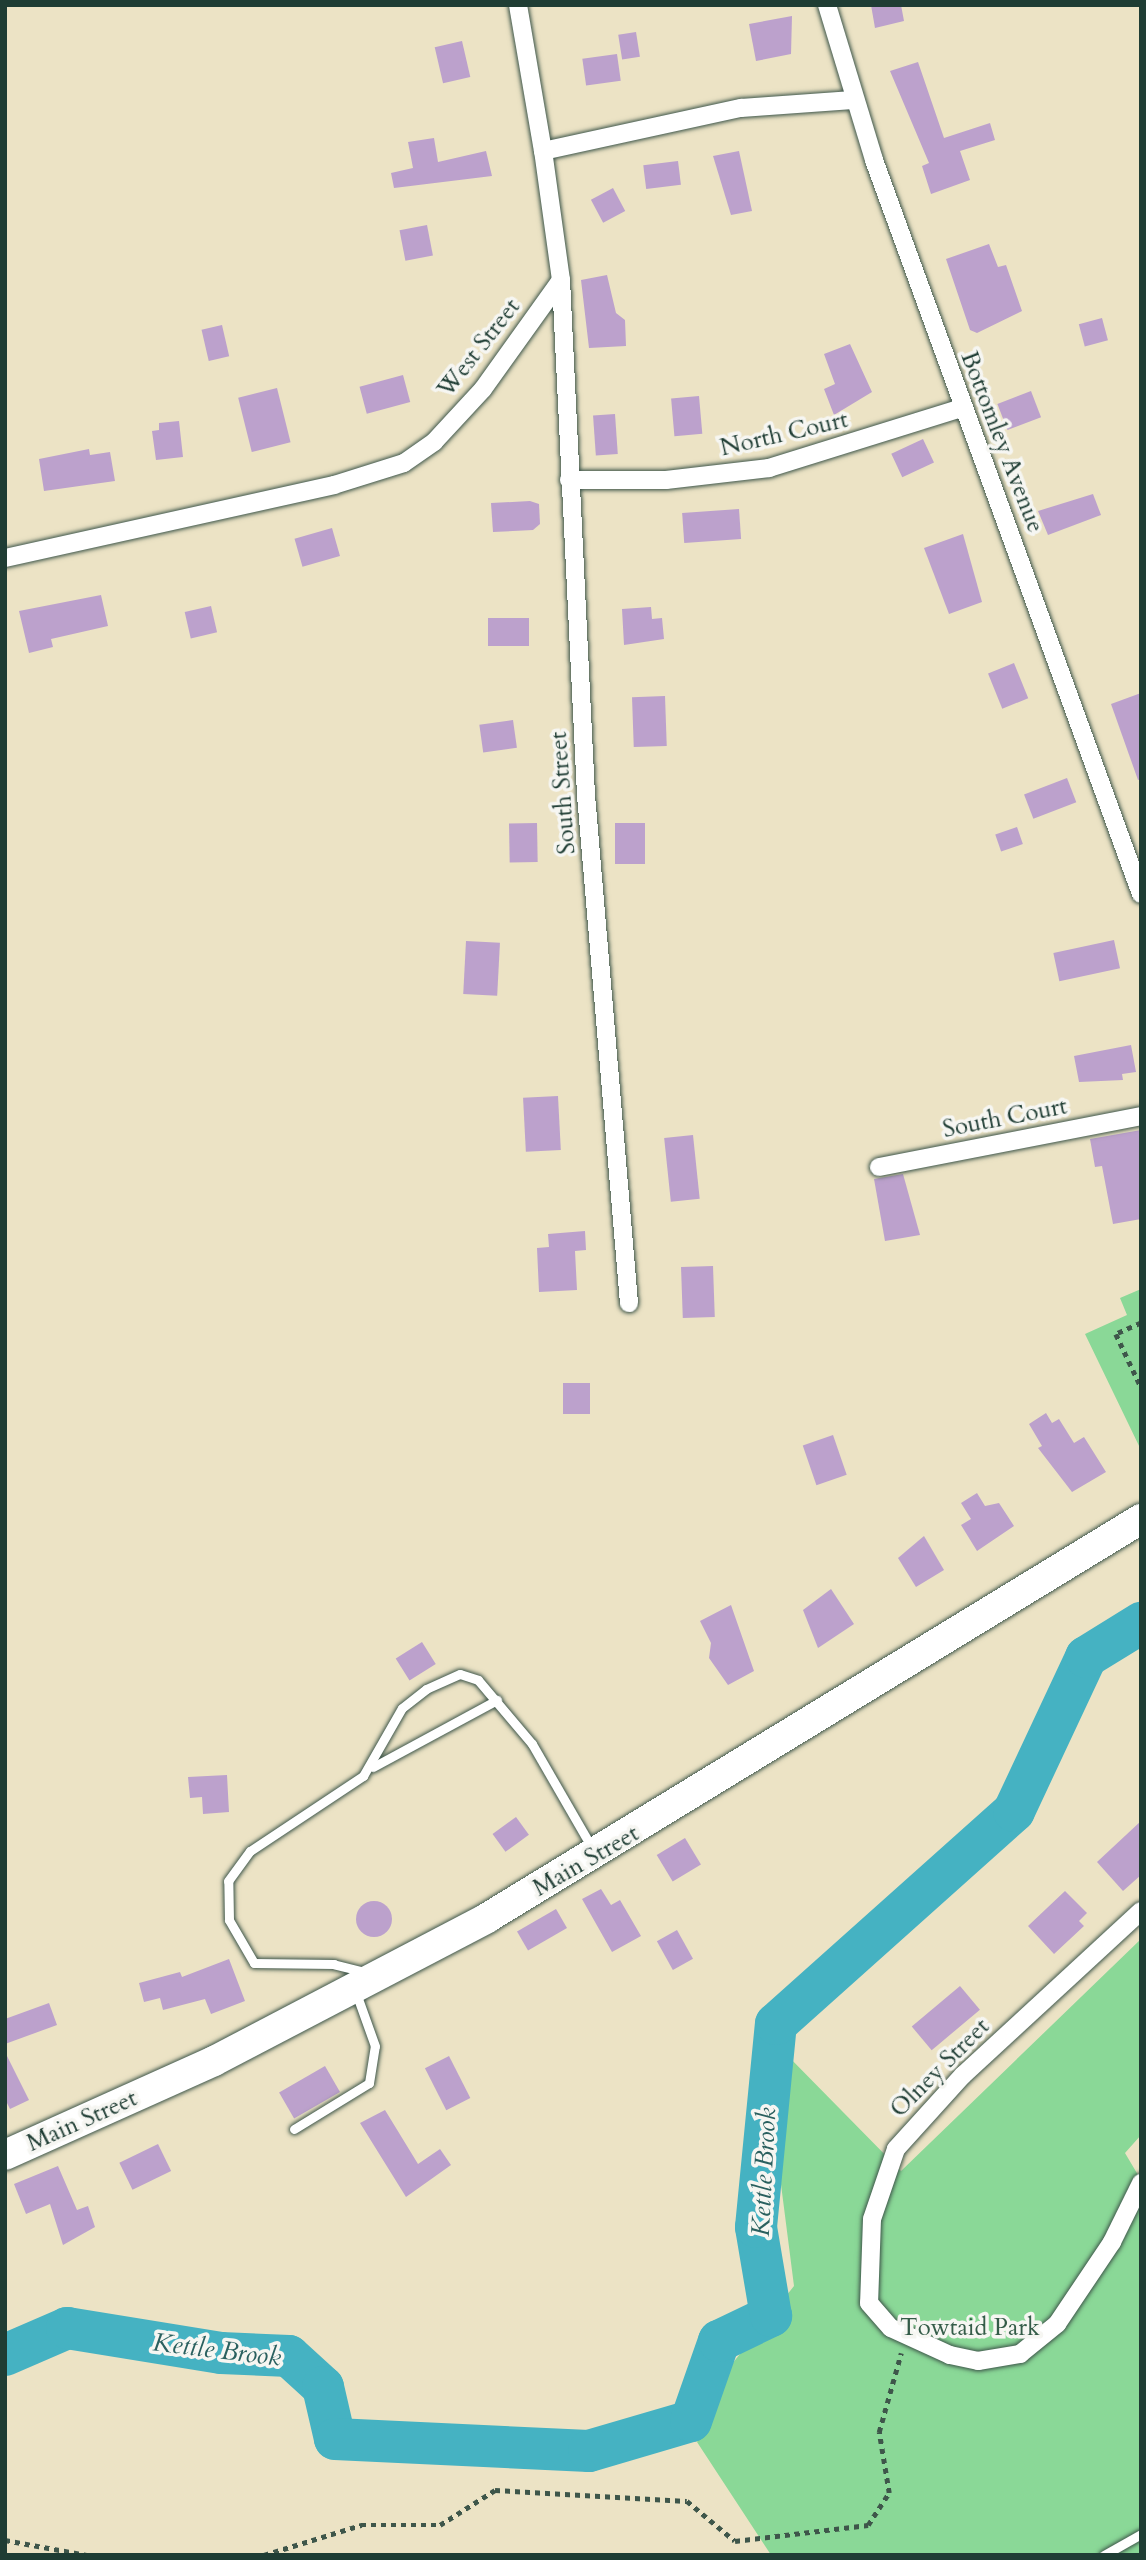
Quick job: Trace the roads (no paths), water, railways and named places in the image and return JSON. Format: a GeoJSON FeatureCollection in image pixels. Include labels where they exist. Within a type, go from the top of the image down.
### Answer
{"type":"FeatureCollection","features":[{"type":"Feature","properties":{"kind":"highway","name":"Main Street"},"geometry":{"type":"LineString","coordinates":[[5,2155],[214,2061],[366,1982],[596,1856],[1141,1519]]}},
{"type":"Feature","properties":{"kind":"street"},"geometry":{"type":"LineString","coordinates":[[518,5],[543,151],[561,280]]}},
{"type":"Feature","properties":{"kind":"street","name":"Bottomley Avenue"},"geometry":{"type":"LineString","coordinates":[[827,5],[853,100],[962,408],[1100,767],[1141,894]]}},
{"type":"Feature","properties":{"kind":"street"},"geometry":{"type":"LineString","coordinates":[[543,151],[741,107],[853,100]]}},
{"type":"Feature","properties":{"kind":"street","name":"South Street"},"geometry":{"type":"LineString","coordinates":[[561,280],[586,795],[629,1303]]}},
{"type":"Feature","properties":{"kind":"street","name":"West Street"},"geometry":{"type":"LineString","coordinates":[[5,558],[347,482],[404,463],[434,442],[483,388],[561,280]]}},
{"type":"Feature","properties":{"kind":"street","name":"North Court"},"geometry":{"type":"LineString","coordinates":[[569,480],[666,480],[769,468],[962,408]]}},
{"type":"Feature","properties":{"kind":"street","name":"South Court"},"geometry":{"type":"LineString","coordinates":[[879,1167],[1141,1116]]}},
{"type":"Feature","properties":{"kind":"street","name":"Olney Street"},"geometry":{"type":"LineString","coordinates":[[1141,1911],[963,2075],[896,2149],[873,2219],[869,2303],[878,2318],[909,2339],[978,2361],[1003,2360],[1029,2348],[1056,2324],[1098,2262],[1141,2183]]}},
{"type":"Feature","properties":{"kind":"lane"},"geometry":{"type":"LineString","coordinates":[[373,1766],[402,1708],[425,1689],[470,1674],[497,1700],[532,1744],[596,1856]]}},
{"type":"Feature","properties":{"kind":"lane"},"geometry":{"type":"LineString","coordinates":[[295,2129],[355,2094],[372,2076],[374,2046],[366,1982],[334,1964],[254,1963],[235,1937],[226,1899],[228,1881],[250,1851],[373,1766],[497,1700]]}},
{"type":"Feature","properties":{"kind":"lane"},"geometry":{"type":"LineString","coordinates":[[1104,2555],[1141,2534]]}},
{"type":"Feature","properties":{"kind":"waterway","name":"Kettle Brook"},"geometry":{"type":"LineString","coordinates":[[5,2355],[67,2328],[221,2353],[289,2356],[323,2387],[335,2439],[589,2451],[691,2421],[719,2341],[771,2316],[756,2227],[776,2024],[1014,1811],[1086,1657],[1141,1623]]}},
{"type":"Feature","properties":{"kind":"park label","name":"Towtaid Park"},"geometry":{"type":"Point","coordinates":[970,2328]}}]}
